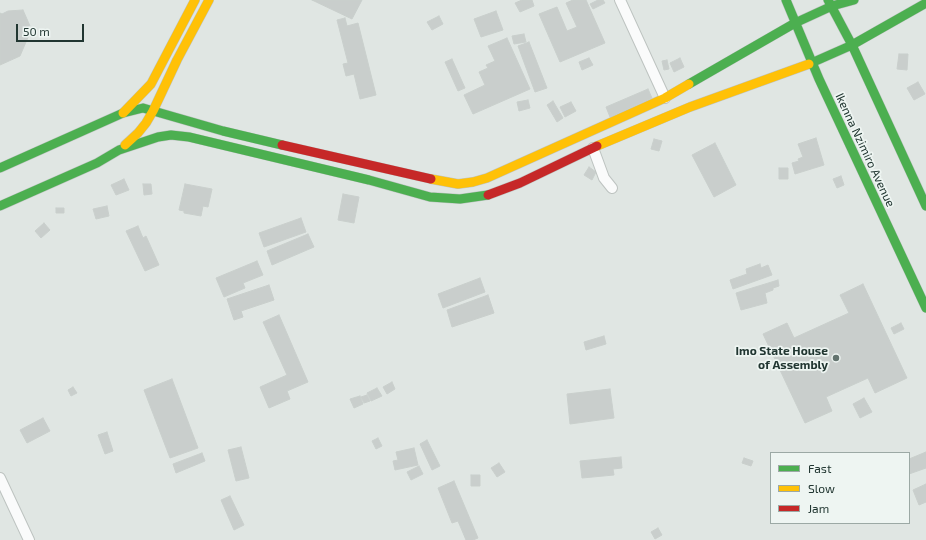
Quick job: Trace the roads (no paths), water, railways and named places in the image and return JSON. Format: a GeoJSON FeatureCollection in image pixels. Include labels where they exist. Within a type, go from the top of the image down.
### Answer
{"type":"FeatureCollection","features":[{"type":"Feature","properties":{"kind":"street"},"geometry":{"type":"LineString","coordinates":[[123,113],[151,84],[195,0]]}},
{"type":"Feature","properties":{"kind":"street"},"geometry":{"type":"LineString","coordinates":[[0,206],[97,163],[119,150],[138,133],[146,124],[176,60],[210,0]]}},
{"type":"Feature","properties":{"kind":"street"},"geometry":{"type":"LineString","coordinates":[[620,0],[665,98]]}},
{"type":"Feature","properties":{"kind":"street","name":"Ikenna Nzimiro Avenue"},"geometry":{"type":"LineString","coordinates":[[786,0],[819,79],[926,308]]}},
{"type":"Feature","properties":{"kind":"street"},"geometry":{"type":"LineString","coordinates":[[0,168],[123,113],[143,108],[223,131],[443,182],[458,184],[472,182],[487,178],[665,98],[795,23],[814,14],[830,3],[854,0]]}},
{"type":"Feature","properties":{"kind":"street"},"geometry":{"type":"LineString","coordinates":[[830,3],[852,45],[926,206]]}},
{"type":"Feature","properties":{"kind":"street"},"geometry":{"type":"LineString","coordinates":[[119,150],[164,136],[171,135],[189,137],[369,180],[430,197],[460,199],[488,195],[520,183],[593,148],[690,107],[813,63],[852,45],[926,3]]}},
{"type":"Feature","properties":{"kind":"street"},"geometry":{"type":"LineString","coordinates":[[593,148],[604,178],[612,188]]}},
{"type":"Feature","properties":{"kind":"street"},"geometry":{"type":"LineString","coordinates":[[472,182],[474,197]]}},
{"type":"Feature","properties":{"kind":"street"},"geometry":{"type":"LineString","coordinates":[[0,478],[29,540]]}},
{"type":"Feature","properties":{"kind":"place","name":"Imo State House of Assembly"},"geometry":{"type":"Point","coordinates":[836,358]}}]}
